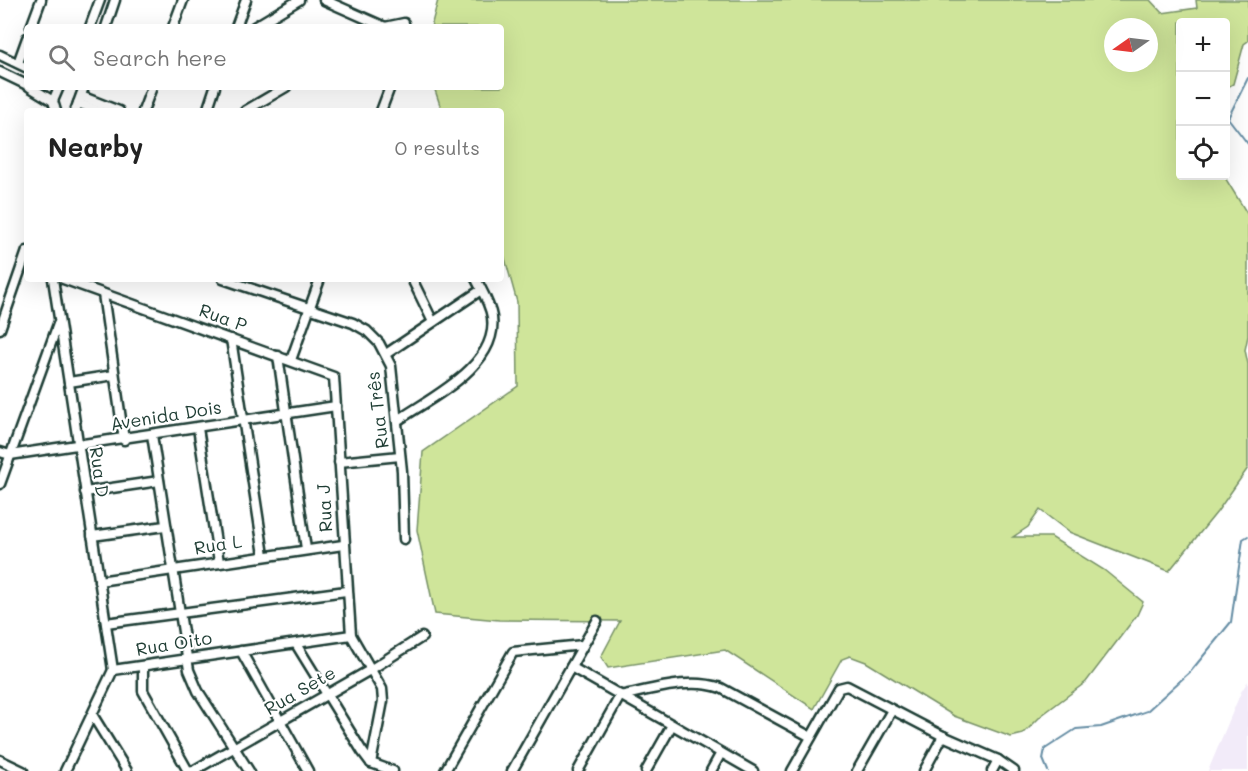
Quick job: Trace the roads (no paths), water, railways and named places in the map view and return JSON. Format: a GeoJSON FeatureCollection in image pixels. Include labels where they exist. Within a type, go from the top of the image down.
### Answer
{"type":"FeatureCollection","features":[{"type":"Feature","properties":{"kind":"street"},"geometry":{"type":"LineString","coordinates":[[32,24],[41,0]]}},
{"type":"Feature","properties":{"kind":"street"},"geometry":{"type":"LineString","coordinates":[[91,24],[100,0]]}},
{"type":"Feature","properties":{"kind":"street"},"geometry":{"type":"LineString","coordinates":[[107,24],[116,0]]}},
{"type":"Feature","properties":{"kind":"street"},"geometry":{"type":"LineString","coordinates":[[174,24],[183,0]]}},
{"type":"Feature","properties":{"kind":"street"},"geometry":{"type":"LineString","coordinates":[[237,24],[246,0]]}},
{"type":"Feature","properties":{"kind":"street"},"geometry":{"type":"LineString","coordinates":[[259,24],[299,0]]}},
{"type":"Feature","properties":{"kind":"street"},"geometry":{"type":"LineString","coordinates":[[324,0],[378,24]]}},
{"type":"Feature","properties":{"kind":"street"},"geometry":{"type":"LineString","coordinates":[[18,63],[24,46]]}},
{"type":"Feature","properties":{"kind":"street"},"geometry":{"type":"LineString","coordinates":[[0,55],[24,66]]}},
{"type":"Feature","properties":{"kind":"street"},"geometry":{"type":"LineString","coordinates":[[0,72],[24,84]]}},
{"type":"Feature","properties":{"kind":"street"},"geometry":{"type":"LineString","coordinates":[[35,90],[53,101]]}},
{"type":"Feature","properties":{"kind":"street"},"geometry":{"type":"LineString","coordinates":[[55,108],[53,101],[58,90]]}},
{"type":"Feature","properties":{"kind":"street"},"geometry":{"type":"LineString","coordinates":[[144,108],[151,90]]}},
{"type":"Feature","properties":{"kind":"street"},"geometry":{"type":"LineString","coordinates":[[208,108],[214,90]]}},
{"type":"Feature","properties":{"kind":"street"},"geometry":{"type":"LineString","coordinates":[[250,108],[281,90]]}},
{"type":"Feature","properties":{"kind":"street"},"geometry":{"type":"LineString","coordinates":[[383,108],[389,90]]}},
{"type":"Feature","properties":{"kind":"street"},"geometry":{"type":"LineString","coordinates":[[81,95],[96,108]]}},
{"type":"Feature","properties":{"kind":"street"},"geometry":{"type":"LineString","coordinates":[[81,95],[112,108]]}},
{"type":"Feature","properties":{"kind":"street"},"geometry":{"type":"LineString","coordinates":[[0,329],[24,268]]}},
{"type":"Feature","properties":{"kind":"street","name":"Rua D"},"geometry":{"type":"LineString","coordinates":[[53,282],[114,670]]}},
{"type":"Feature","properties":{"kind":"street","name":"Rua P"},"geometry":{"type":"LineString","coordinates":[[82,282],[103,294],[291,360],[331,375],[336,380]]}},
{"type":"Feature","properties":{"kind":"street","name":"Rua Três"},"geometry":{"type":"LineString","coordinates":[[232,282],[367,331],[386,354],[391,366],[397,421],[404,539]]}},
{"type":"Feature","properties":{"kind":"street"},"geometry":{"type":"LineString","coordinates":[[291,360],[319,282]]}},
{"type":"Feature","properties":{"kind":"street"},"geometry":{"type":"LineString","coordinates":[[413,282],[433,322]]}},
{"type":"Feature","properties":{"kind":"street"},"geometry":{"type":"LineString","coordinates":[[397,421],[468,372],[482,357],[491,333],[492,317],[477,282]]}},
{"type":"Feature","properties":{"kind":"street"},"geometry":{"type":"LineString","coordinates":[[386,354],[481,290]]}},
{"type":"Feature","properties":{"kind":"street"},"geometry":{"type":"LineString","coordinates":[[103,294],[124,440]]}},
{"type":"Feature","properties":{"kind":"street"},"geometry":{"type":"LineString","coordinates":[[0,484],[59,321]]}},
{"type":"Feature","properties":{"kind":"street"},"geometry":{"type":"LineString","coordinates":[[231,339],[264,555]]}},
{"type":"Feature","properties":{"kind":"street"},"geometry":{"type":"LineString","coordinates":[[278,356],[306,549]]}},
{"type":"Feature","properties":{"kind":"street"},"geometry":{"type":"LineString","coordinates":[[69,382],[114,375]]}},
{"type":"Feature","properties":{"kind":"street","name":"Rua J"},"geometry":{"type":"LineString","coordinates":[[336,380],[343,545],[351,635]]}},
{"type":"Feature","properties":{"kind":"street","name":"Avenida Dois"},"geometry":{"type":"LineString","coordinates":[[0,452],[10,455],[124,440],[336,406]]}},
{"type":"Feature","properties":{"kind":"street"},"geometry":{"type":"LineString","coordinates":[[198,428],[219,562]]}},
{"type":"Feature","properties":{"kind":"street"},"geometry":{"type":"LineString","coordinates":[[152,435],[187,659],[198,691],[249,771]]}},
{"type":"Feature","properties":{"kind":"street"},"geometry":{"type":"LineString","coordinates":[[339,462],[400,456]]}},
{"type":"Feature","properties":{"kind":"street"},"geometry":{"type":"LineString","coordinates":[[85,492],[159,481]]}},
{"type":"Feature","properties":{"kind":"street"},"geometry":{"type":"LineString","coordinates":[[92,536],[165,526]]}},
{"type":"Feature","properties":{"kind":"street","name":"Rua L"},"geometry":{"type":"LineString","coordinates":[[99,580],[343,545]]}},
{"type":"Feature","properties":{"kind":"street"},"geometry":{"type":"LineString","coordinates":[[106,623],[346,591]]}},
{"type":"Feature","properties":{"kind":"street"},"geometry":{"type":"LineString","coordinates":[[512,771],[597,621]]}},
{"type":"Feature","properties":{"kind":"street"},"geometry":{"type":"LineString","coordinates":[[351,635],[382,689],[371,763]]}},
{"type":"Feature","properties":{"kind":"street","name":"Rua Oito"},"geometry":{"type":"LineString","coordinates":[[65,771],[114,670],[351,635]]}},
{"type":"Feature","properties":{"kind":"street","name":"Rua Sete"},"geometry":{"type":"LineString","coordinates":[[193,771],[370,670],[422,637]]}},
{"type":"Feature","properties":{"kind":"street"},"geometry":{"type":"LineString","coordinates":[[296,644],[326,695],[371,763],[393,771]]}},
{"type":"Feature","properties":{"kind":"street"},"geometry":{"type":"LineString","coordinates":[[445,771],[513,652],[583,645]]}},
{"type":"Feature","properties":{"kind":"street"},"geometry":{"type":"LineString","coordinates":[[241,651],[308,771]]}},
{"type":"Feature","properties":{"kind":"street"},"geometry":{"type":"LineString","coordinates":[[143,666],[143,691],[188,771]]}},
{"type":"Feature","properties":{"kind":"street"},"geometry":{"type":"LineString","coordinates":[[571,667],[753,771]]}},
{"type":"Feature","properties":{"kind":"street"},"geometry":{"type":"LineString","coordinates":[[620,696],[706,683],[721,688],[811,737]]}},
{"type":"Feature","properties":{"kind":"street"},"geometry":{"type":"LineString","coordinates":[[792,771],[842,686],[847,686],[943,736],[998,760],[1014,771]]}},
{"type":"Feature","properties":{"kind":"street"},"geometry":{"type":"LineString","coordinates":[[579,771],[620,696]]}},
{"type":"Feature","properties":{"kind":"street"},"geometry":{"type":"LineString","coordinates":[[857,771],[892,710]]}},
{"type":"Feature","properties":{"kind":"street"},"geometry":{"type":"LineString","coordinates":[[93,716],[127,771]]}},
{"type":"Feature","properties":{"kind":"street"},"geometry":{"type":"LineString","coordinates":[[646,771],[672,725]]}},
{"type":"Feature","properties":{"kind":"street"},"geometry":{"type":"LineString","coordinates":[[924,771],[943,736]]}},
{"type":"Feature","properties":{"kind":"street"},"geometry":{"type":"LineString","coordinates":[[711,771],[721,753]]}},
{"type":"Feature","properties":{"kind":"street"},"geometry":{"type":"LineString","coordinates":[[0,760],[20,770]]}},
{"type":"Feature","properties":{"kind":"street"},"geometry":{"type":"LineString","coordinates":[[992,771],[998,760]]}},
{"type":"Feature","properties":{"kind":"waterway"},"geometry":{"type":"LineString","coordinates":[[1248,78],[1228,118],[1248,144]]}},
{"type":"Feature","properties":{"kind":"waterway"},"geometry":{"type":"LineString","coordinates":[[1048,771],[1043,759],[1045,749],[1076,729],[1101,727],[1147,711],[1191,671],[1231,622],[1243,539],[1248,536]]}}]}
